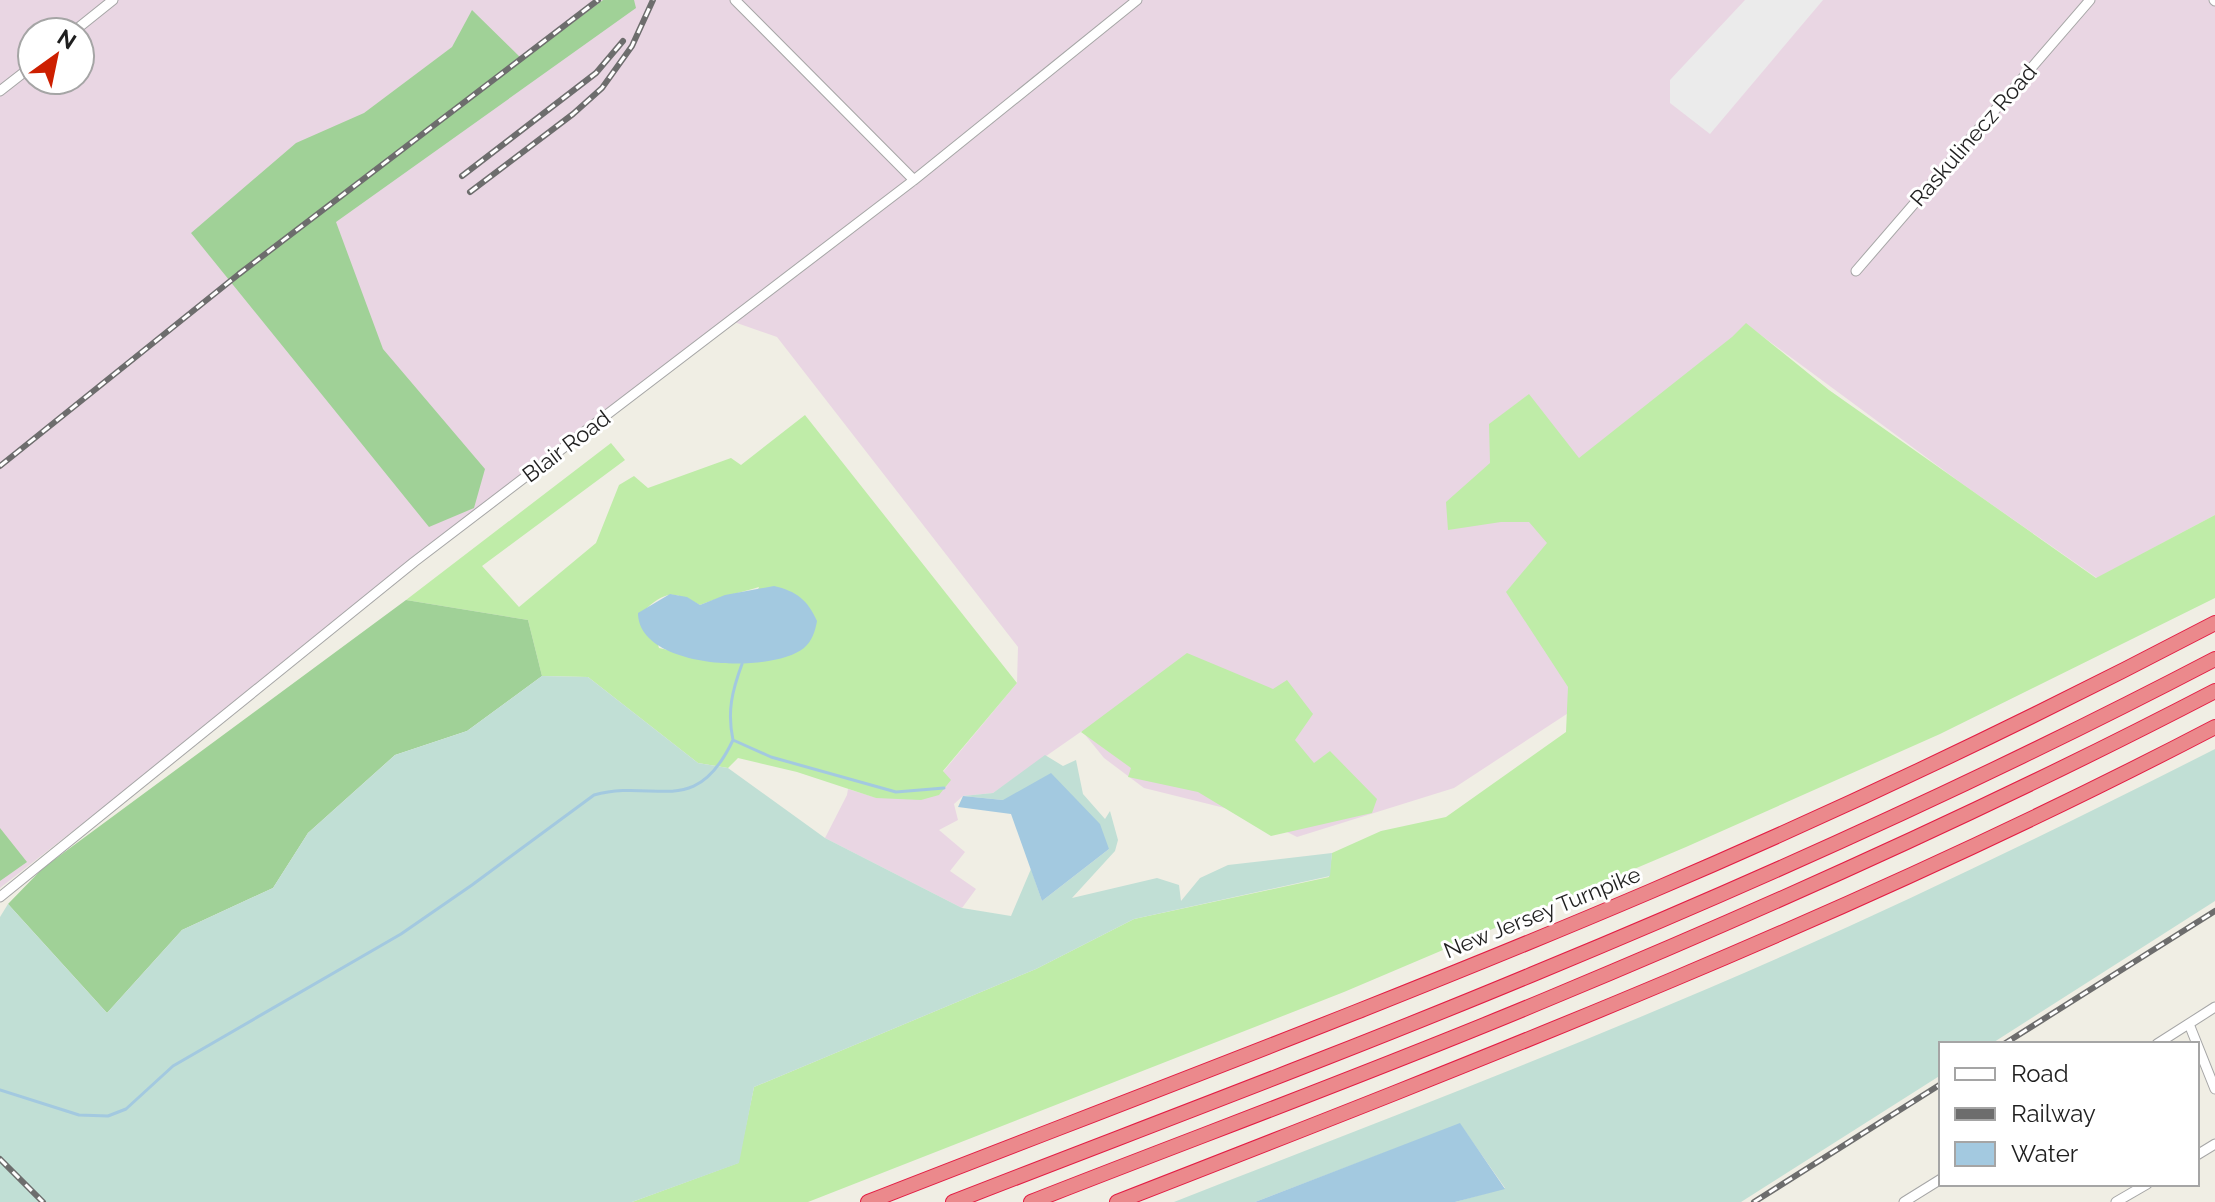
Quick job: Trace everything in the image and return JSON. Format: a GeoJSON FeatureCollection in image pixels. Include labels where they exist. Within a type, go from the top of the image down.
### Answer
{"type":"FeatureCollection","features":[{"type":"Feature","properties":{"kind":"highway","name":"New Jersey Turnpike"},"geometry":{"type":"LineString","coordinates":[[868,1202],[1430,982],[1650,892],[1936,763],[2215,623]]}},
{"type":"Feature","properties":{"kind":"highway"},"geometry":{"type":"LineString","coordinates":[[953,1202],[1413,1023],[1662,920],[1948,791],[2215,659]]}},
{"type":"Feature","properties":{"kind":"highway"},"geometry":{"type":"LineString","coordinates":[[1031,1202],[1466,1032],[1673,946],[1960,818],[2215,691]]}},
{"type":"Feature","properties":{"kind":"highway"},"geometry":{"type":"LineString","coordinates":[[1117,1202],[1686,976],[1972,846],[2215,727]]}},
{"type":"Feature","properties":{"kind":"street"},"geometry":{"type":"LineString","coordinates":[[93,16],[113,0]]}},
{"type":"Feature","properties":{"kind":"street"},"geometry":{"type":"LineString","coordinates":[[735,0],[914,180]]}},
{"type":"Feature","properties":{"kind":"street","name":"Blair Road"},"geometry":{"type":"LineString","coordinates":[[0,897],[414,562],[914,180],[1137,0]]}},
{"type":"Feature","properties":{"kind":"street","name":"Raskulinecz Road"},"geometry":{"type":"LineString","coordinates":[[1856,271],[2090,0]]}},
{"type":"Feature","properties":{"kind":"street"},"geometry":{"type":"LineString","coordinates":[[0,91],[16,78]]}},
{"type":"Feature","properties":{"kind":"street"},"geometry":{"type":"LineString","coordinates":[[2160,1042],[2215,1007]]}},
{"type":"Feature","properties":{"kind":"street"},"geometry":{"type":"LineString","coordinates":[[2189,1024],[2196,1042]]}},
{"type":"Feature","properties":{"kind":"street"},"geometry":{"type":"LineString","coordinates":[[2199,1049],[2215,1089]]}},
{"type":"Feature","properties":{"kind":"street"},"geometry":{"type":"LineString","coordinates":[[1904,1202],[1939,1180]]}},
{"type":"Feature","properties":{"kind":"street"},"geometry":{"type":"LineString","coordinates":[[2123,1200],[2144,1186]]}},
{"type":"Feature","properties":{"kind":"shaded area"},"geometry":{"type":"Polygon","coordinates":[[[0,0],[2215,0],[2215,515],[2097,578],[1961,483],[1746,324],[1927,478],[1454,788],[1297,837],[1253,815],[1144,788],[1104,758],[1082,731],[993,793],[963,796],[954,804],[958,820],[939,830],[965,852],[950,871],[976,889],[962,908],[825,838],[848,789],[877,798],[943,772],[1017,683],[1018,647],[777,337],[734,322],[391,582],[0,888],[0,0]]]}},
{"type":"Feature","properties":{"kind":"shaded area"},"geometry":{"type":"Polygon","coordinates":[[[1745,0],[1823,0],[1710,134],[1670,103],[1670,80],[1745,0]]]}},
{"type":"Feature","properties":{"kind":"shaded area"},"geometry":{"type":"Polygon","coordinates":[[[542,676],[588,677],[698,763],[728,768],[825,838],[962,908],[1011,916],[1031,869],[1042,901],[1109,849],[1003,800],[963,796],[993,793],[1045,755],[1063,766],[1076,760],[1083,794],[1105,819],[1110,811],[1118,840],[1115,851],[1072,898],[1157,878],[1179,885],[1181,901],[1200,878],[1228,865],[1332,853],[1330,876],[1134,919],[1036,969],[754,1087],[739,1163],[632,1202],[0,1202],[0,917],[8,904],[107,1013],[182,930],[273,888],[308,833],[395,755],[467,731],[542,676]]]}},
{"type":"Feature","properties":{"kind":"shaded area"},"geometry":{"type":"Polygon","coordinates":[[[2215,749],[2215,901],[1994,1042],[1939,1042],[1939,1076],[1741,1202],[1455,1202],[1505,1188],[1460,1124],[1255,1202],[1174,1202],[1709,988],[1893,906],[2215,749]]]}},
{"type":"Feature","properties":{"kind":"green space"},"geometry":{"type":"Polygon","coordinates":[[[603,0],[634,0],[636,8],[336,222],[383,349],[485,469],[474,508],[429,527],[191,233],[296,143],[364,113],[452,47],[472,10],[523,60],[603,0]]]}},
{"type":"Feature","properties":{"kind":"green space"},"geometry":{"type":"Polygon","coordinates":[[[1746,323],[1829,390],[2096,578],[2215,515],[2215,598],[1940,734],[1686,847],[1344,992],[808,1202],[632,1202],[738,1163],[754,1087],[1036,969],[1134,919],[1329,877],[1332,853],[1381,831],[1446,817],[1566,732],[1568,687],[1506,592],[1547,543],[1529,522],[1501,522],[1448,530],[1446,502],[1490,463],[1489,424],[1529,394],[1579,458],[1746,323]]]}},
{"type":"Feature","properties":{"kind":"green space"},"geometry":{"type":"Polygon","coordinates":[[[805,415],[1017,683],[943,771],[951,780],[939,795],[921,800],[876,798],[797,772],[738,758],[728,768],[698,763],[588,677],[542,676],[528,620],[406,600],[611,443],[625,460],[482,566],[519,607],[596,543],[619,485],[634,476],[648,488],[731,458],[741,465],[805,415]],[[759,587],[700,605],[668,595],[647,608],[659,648],[729,663],[759,587]]]}},
{"type":"Feature","properties":{"kind":"green space"},"geometry":{"type":"Polygon","coordinates":[[[406,600],[528,620],[542,676],[467,731],[395,755],[308,833],[273,888],[182,930],[107,1013],[8,904],[43,868],[406,600]]]}},
{"type":"Feature","properties":{"kind":"green space"},"geometry":{"type":"Polygon","coordinates":[[[1187,653],[1273,689],[1287,680],[1313,714],[1295,740],[1314,763],[1330,751],[1377,799],[1372,813],[1271,836],[1198,792],[1128,777],[1131,768],[1081,732],[1187,653]]]}},
{"type":"Feature","properties":{"kind":"green space"},"geometry":{"type":"Polygon","coordinates":[[[0,828],[27,862],[0,881],[0,828]]]}},
{"type":"Feature","properties":{"kind":"water"},"geometry":{"type":"Polygon","coordinates":[[[774,586],[800,598],[810,607],[817,621],[813,636],[804,648],[787,657],[764,662],[708,662],[682,656],[659,646],[644,632],[638,613],[670,594],[687,597],[700,605],[725,595],[774,586]]]}},
{"type":"Feature","properties":{"kind":"water"},"geometry":{"type":"Polygon","coordinates":[[[1051,773],[1100,824],[1109,849],[1042,901],[1011,814],[958,807],[963,796],[1003,800],[1051,773]]]}},
{"type":"Feature","properties":{"kind":"water"},"geometry":{"type":"Polygon","coordinates":[[[1460,1123],[1505,1189],[1455,1202],[1255,1202],[1460,1123]]]}},
{"type":"Feature","properties":{"kind":"waterway"},"geometry":{"type":"LineString","coordinates":[[742,664],[732,702],[730,720],[733,740],[771,757],[896,792],[944,788]]}},
{"type":"Feature","properties":{"kind":"waterway"},"geometry":{"type":"LineString","coordinates":[[0,1090],[79,1115],[108,1116],[126,1109],[173,1066],[401,934],[594,795],[689,788],[704,780],[719,765],[733,740]]}},
{"type":"Feature","properties":{"kind":"railway"},"geometry":{"type":"LineString","coordinates":[[0,466],[239,274],[598,0]]}},
{"type":"Feature","properties":{"kind":"railway"},"geometry":{"type":"LineString","coordinates":[[470,192],[573,114],[602,88],[632,46],[653,0]]}},
{"type":"Feature","properties":{"kind":"railway"},"geometry":{"type":"LineString","coordinates":[[462,176],[596,73],[623,41]]}},
{"type":"Feature","properties":{"kind":"railway"},"geometry":{"type":"LineString","coordinates":[[2007,1042],[2215,911]]}},
{"type":"Feature","properties":{"kind":"railway"},"geometry":{"type":"LineString","coordinates":[[1754,1202],[1939,1085]]}},
{"type":"Feature","properties":{"kind":"railway"},"geometry":{"type":"LineString","coordinates":[[0,1159],[43,1202]]}}]}
